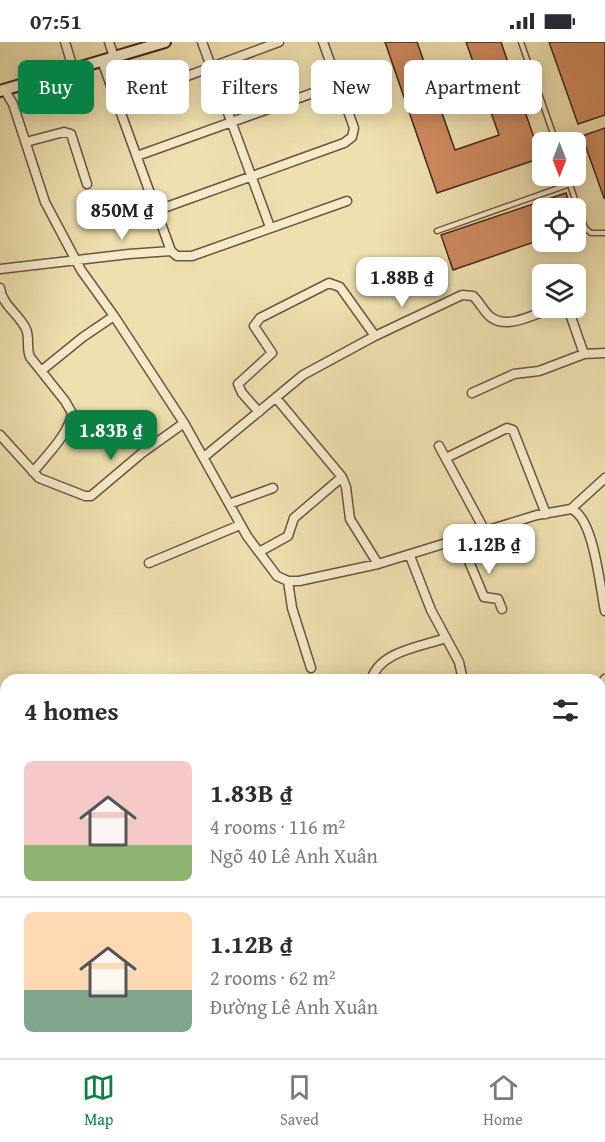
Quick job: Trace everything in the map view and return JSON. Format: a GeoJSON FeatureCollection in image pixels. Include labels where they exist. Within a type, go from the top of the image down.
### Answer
{"type":"FeatureCollection","features":[{"type":"Feature","properties":{"kind":"main road"},"geometry":{"type":"LineString","coordinates":[[94,63],[165,42]]}},
{"type":"Feature","properties":{"kind":"main road"},"geometry":{"type":"LineString","coordinates":[[0,78],[2,90],[18,85]]}},
{"type":"Feature","properties":{"kind":"street"},"geometry":{"type":"LineString","coordinates":[[65,42],[71,60]]}},
{"type":"Feature","properties":{"kind":"street"},"geometry":{"type":"LineString","coordinates":[[109,42],[114,57]]}},
{"type":"Feature","properties":{"kind":"street"},"geometry":{"type":"LineString","coordinates":[[202,42],[209,60]]}},
{"type":"Feature","properties":{"kind":"street"},"geometry":{"type":"LineString","coordinates":[[233,60],[279,42]]}},
{"type":"Feature","properties":{"kind":"street"},"geometry":{"type":"LineString","coordinates":[[323,42],[329,60]]}},
{"type":"Feature","properties":{"kind":"street"},"geometry":{"type":"LineString","coordinates":[[102,61],[106,72]]}},
{"type":"Feature","properties":{"kind":"street"},"geometry":{"type":"LineString","coordinates":[[2,90],[13,104],[45,202],[75,260],[184,423],[240,525],[277,576],[288,581],[378,564],[485,531],[571,509],[605,478]]}},
{"type":"Feature","properties":{"kind":"street"},"geometry":{"type":"LineString","coordinates":[[137,156],[311,94]]}},
{"type":"Feature","properties":{"kind":"street"},"geometry":{"type":"LineString","coordinates":[[121,114],[171,251]]}},
{"type":"Feature","properties":{"kind":"street"},"geometry":{"type":"LineString","coordinates":[[228,114],[270,227]]}},
{"type":"Feature","properties":{"kind":"street"},"geometry":{"type":"LineString","coordinates":[[158,210],[344,143],[352,137],[354,128],[349,114]]}},
{"type":"Feature","properties":{"kind":"street"},"geometry":{"type":"LineString","coordinates":[[26,142],[64,132],[71,134],[87,184]]}},
{"type":"Feature","properties":{"kind":"street"},"geometry":{"type":"LineString","coordinates":[[0,269],[171,251],[183,258],[347,201]]}},
{"type":"Feature","properties":{"kind":"street"},"geometry":{"type":"LineString","coordinates":[[259,412],[242,393],[238,384],[272,353],[254,326],[260,318],[333,282],[340,287],[375,336]]}},
{"type":"Feature","properties":{"kind":"street"},"geometry":{"type":"LineString","coordinates":[[0,288],[2,298],[25,327],[26,349],[30,357],[72,412],[69,422],[53,448],[33,472]]}},
{"type":"Feature","properties":{"kind":"street"},"geometry":{"type":"LineString","coordinates":[[204,457],[303,375],[435,306],[466,294],[476,298],[489,316],[501,322],[518,321],[556,308],[565,309],[570,314],[584,354]]}},
{"type":"Feature","properties":{"kind":"street"},"geometry":{"type":"LineString","coordinates":[[41,371],[83,337],[114,316]]}},
{"type":"Feature","properties":{"kind":"street"},"geometry":{"type":"LineString","coordinates":[[472,393],[514,374],[539,371],[584,354],[605,353]]}},
{"type":"Feature","properties":{"kind":"street"},"geometry":{"type":"LineString","coordinates":[[276,398],[342,477],[346,487],[350,519],[378,564]]}},
{"type":"Feature","properties":{"kind":"street"},"geometry":{"type":"LineString","coordinates":[[0,435],[39,478],[85,496],[91,496],[142,453],[184,423]]}},
{"type":"Feature","properties":{"kind":"street"},"geometry":{"type":"LineString","coordinates":[[446,458],[484,438],[510,428],[515,432],[546,514]]}},
{"type":"Feature","properties":{"kind":"street"},"geometry":{"type":"LineString","coordinates":[[439,446],[485,531]]}},
{"type":"Feature","properties":{"kind":"street"},"geometry":{"type":"LineString","coordinates":[[259,552],[288,536],[294,518],[342,477]]}},
{"type":"Feature","properties":{"kind":"street"},"geometry":{"type":"LineString","coordinates":[[229,504],[273,488]]}},
{"type":"Feature","properties":{"kind":"street"},"geometry":{"type":"LineString","coordinates":[[571,509],[578,512],[588,528],[605,611]]}},
{"type":"Feature","properties":{"kind":"street"},"geometry":{"type":"LineString","coordinates":[[149,563],[240,525]]}},
{"type":"Feature","properties":{"kind":"street"},"geometry":{"type":"LineString","coordinates":[[460,540],[484,597],[498,599],[502,609]]}},
{"type":"Feature","properties":{"kind":"street"},"geometry":{"type":"LineString","coordinates":[[410,556],[431,610],[459,662],[462,674]]}},
{"type":"Feature","properties":{"kind":"street"},"geometry":{"type":"LineString","coordinates":[[288,581],[292,608],[311,668]]}},
{"type":"Feature","properties":{"kind":"street"},"geometry":{"type":"LineString","coordinates":[[374,674],[377,666],[387,658],[446,638]]}},
{"type":"Feature","properties":{"kind":"lane"},"geometry":{"type":"LineString","coordinates":[[521,42],[552,132]]}},
{"type":"Feature","properties":{"kind":"lane"},"geometry":{"type":"LineString","coordinates":[[437,231],[564,186]]}},
{"type":"Feature","properties":{"kind":"lane"},"geometry":{"type":"LineString","coordinates":[[571,186],[585,228],[591,233],[605,233]]}},
{"type":"Feature","properties":{"kind":"building"},"geometry":{"type":"Polygon","coordinates":[[[385,42],[417,42],[423,60],[404,60],[404,97],[392,60],[385,42]]]}},
{"type":"Feature","properties":{"kind":"building"},"geometry":{"type":"Polygon","coordinates":[[[466,42],[501,42],[507,60],[472,60],[466,42]]]}},
{"type":"Feature","properties":{"kind":"building"},"geometry":{"type":"Polygon","coordinates":[[[549,42],[605,42],[605,115],[578,124],[549,42]]]}},
{"type":"Feature","properties":{"kind":"building"},"geometry":{"type":"Polygon","coordinates":[[[410,114],[442,114],[455,150],[499,135],[492,114],[526,114],[532,132],[532,161],[437,193],[410,114]]]}},
{"type":"Feature","properties":{"kind":"building"},"geometry":{"type":"Polygon","coordinates":[[[605,128],[605,198],[586,147],[586,135],[605,128]]]}},
{"type":"Feature","properties":{"kind":"building"},"geometry":{"type":"Polygon","coordinates":[[[566,193],[568,198],[551,198],[566,193]]]}},
{"type":"Feature","properties":{"kind":"building"},"geometry":{"type":"Polygon","coordinates":[[[532,204],[532,243],[453,270],[441,235],[532,204]]]}}]}
